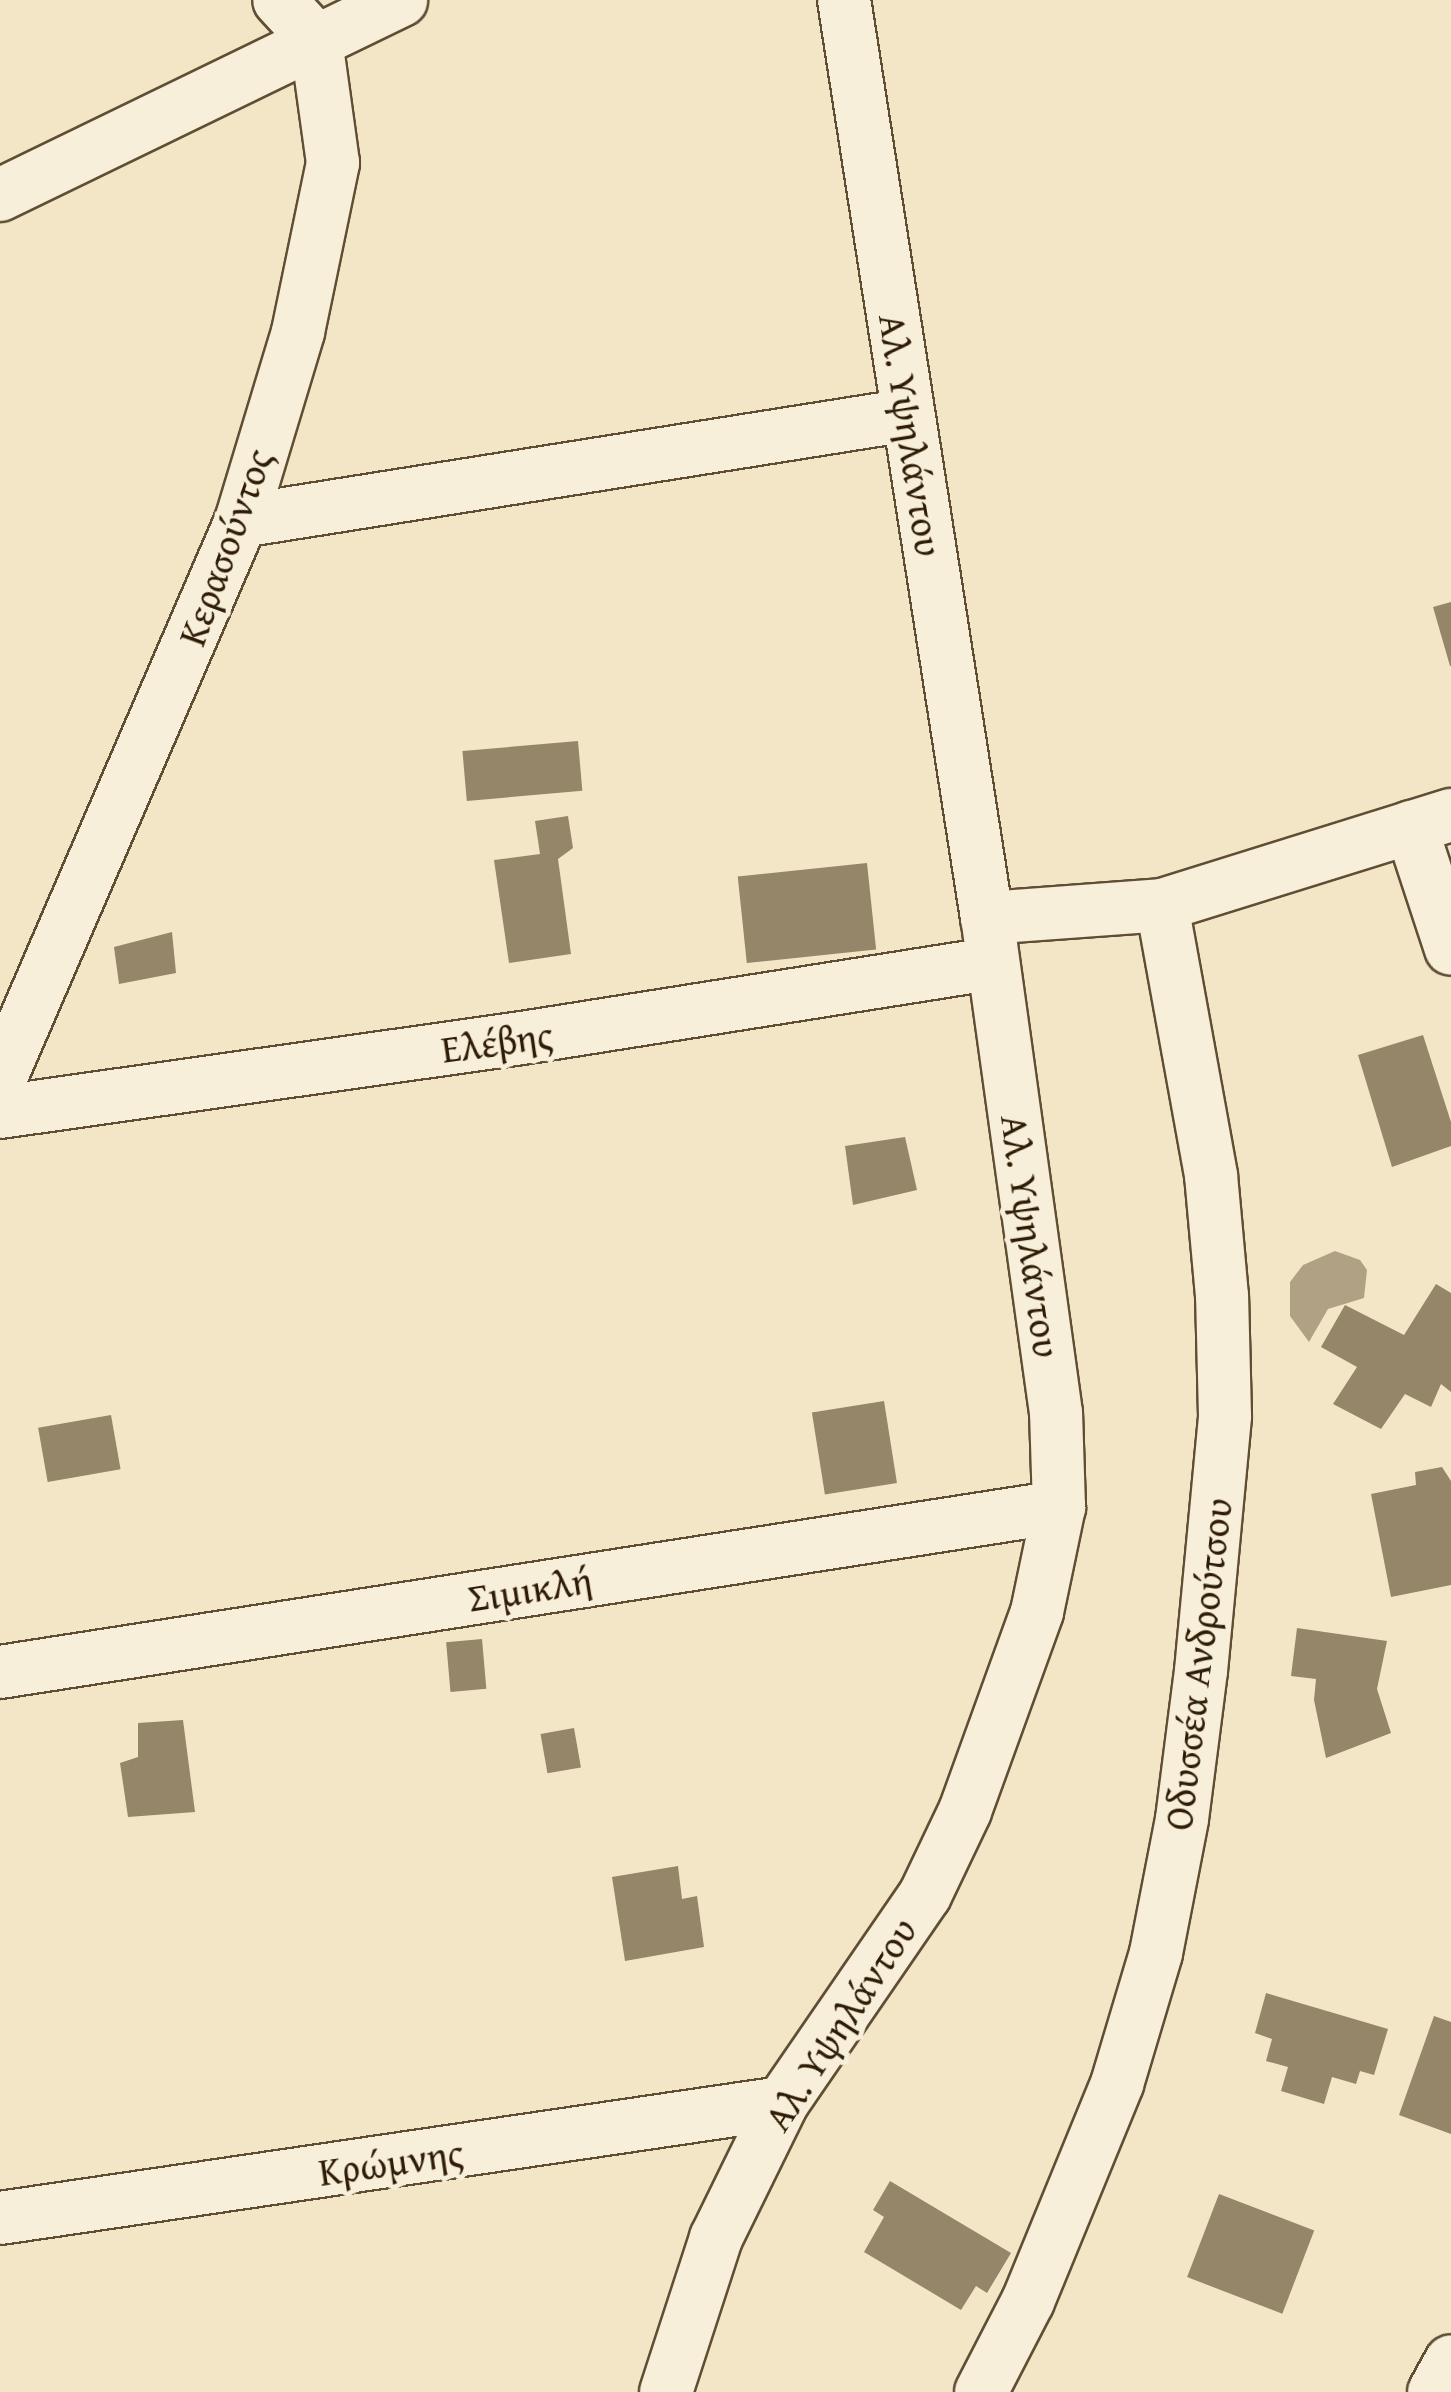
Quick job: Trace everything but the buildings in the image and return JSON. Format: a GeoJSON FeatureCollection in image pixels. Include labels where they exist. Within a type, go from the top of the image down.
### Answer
{"type":"FeatureCollection","features":[{"type":"Feature","properties":{"kind":"street"},"geometry":{"type":"LineString","coordinates":[[279,0],[316,40]]}},
{"type":"Feature","properties":{"kind":"street"},"geometry":{"type":"LineString","coordinates":[[0,196],[401,0]]}},
{"type":"Feature","properties":{"kind":"street","name":"Αλ. Υψηλάντου"},"geometry":{"type":"LineString","coordinates":[[666,2392],[716,2238],[782,2104],[926,1895],[965,1812],[1038,1612],[1060,1507],[1056,1413],[990,941],[844,0]]}},
{"type":"Feature","properties":{"kind":"street","name":"Κερασούντος"},"geometry":{"type":"LineString","coordinates":[[0,1079],[136,774],[240,521],[298,332],[333,164],[316,40]]}},
{"type":"Feature","properties":{"kind":"street"},"geometry":{"type":"LineString","coordinates":[[240,521],[552,475],[908,415]]}},
{"type":"Feature","properties":{"kind":"street"},"geometry":{"type":"LineString","coordinates":[[1431,821],[1451,949]]}},
{"type":"Feature","properties":{"kind":"street","name":"Ελέβης"},"geometry":{"type":"LineString","coordinates":[[0,1112],[522,1038],[1162,906],[1431,821]]}},
{"type":"Feature","properties":{"kind":"street","name":"Οδυσσέα Ανδρούτσου"},"geometry":{"type":"LineString","coordinates":[[982,2392],[1028,2301],[1116,2084],[1156,1952],[1182,1820],[1201,1671],[1225,1416],[1222,1296],[1211,1175],[1162,906]]}},
{"type":"Feature","properties":{"kind":"street","name":"Σιμικλή"},"geometry":{"type":"LineString","coordinates":[[0,1672],[1060,1507]]}},
{"type":"Feature","properties":{"kind":"street","name":"Κρώμνης"},"geometry":{"type":"LineString","coordinates":[[0,2218],[782,2104]]}},
{"type":"Feature","properties":{"kind":"street"},"geometry":{"type":"LineString","coordinates":[[1434,2392],[1451,2362]]}},
{"type":"Feature","properties":{"kind":"shaded area"},"geometry":{"type":"Polygon","coordinates":[[[1335,1251],[1360,1260],[1367,1270],[1364,1298],[1328,1309],[1309,1342],[1290,1316],[1290,1282],[1303,1265],[1335,1251]]]}}]}
